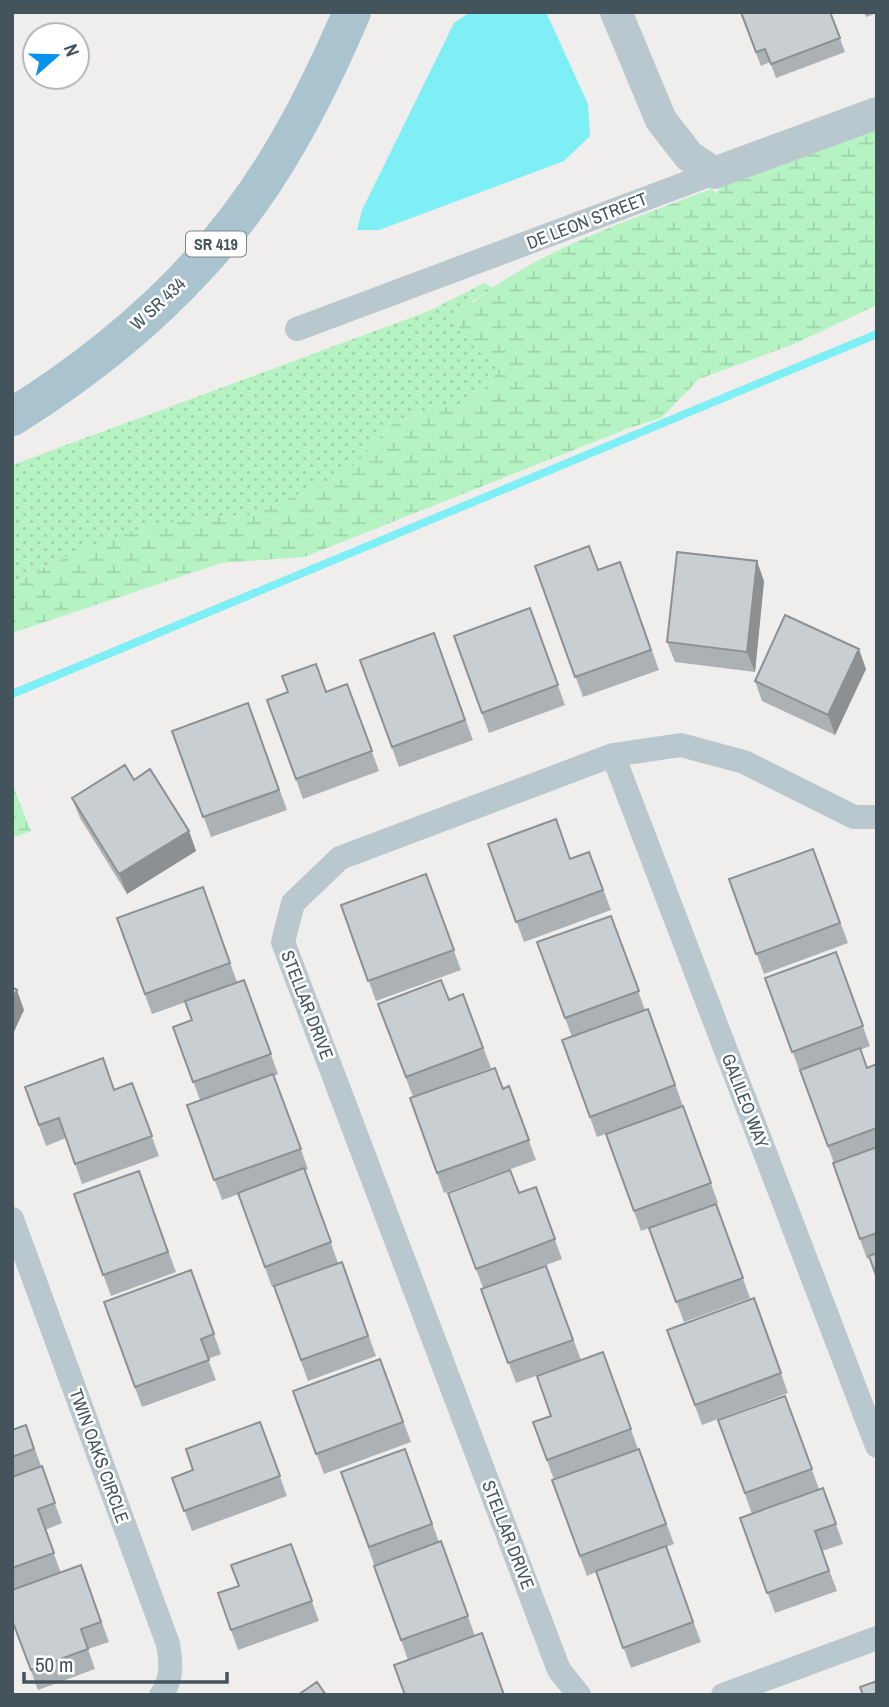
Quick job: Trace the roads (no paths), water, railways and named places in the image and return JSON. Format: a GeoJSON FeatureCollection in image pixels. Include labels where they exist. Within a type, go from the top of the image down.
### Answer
{"type":"FeatureCollection","features":[{"type":"Feature","properties":{"kind":"main road","name":"W SR 434"},"geometry":{"type":"LineString","coordinates":[[12,418],[107,351],[203,261],[245,208],[285,149],[325,75],[352,12]]}},
{"type":"Feature","properties":{"kind":"street"},"geometry":{"type":"LineString","coordinates":[[616,12],[661,120],[690,156],[715,173]]}},
{"type":"Feature","properties":{"kind":"street","name":"DE LEON STREET"},"geometry":{"type":"LineString","coordinates":[[297,329],[877,113]]}},
{"type":"Feature","properties":{"kind":"street","name":"STELLAR DRIVE"},"geometry":{"type":"LineString","coordinates":[[579,1695],[559,1670],[284,942],[293,903],[340,858],[613,755],[681,745],[744,761],[854,817],[877,817]]}},
{"type":"Feature","properties":{"kind":"street","name":"GALILEO WAY"},"geometry":{"type":"LineString","coordinates":[[613,755],[877,1446]]}},
{"type":"Feature","properties":{"kind":"street","name":"TWIN OAKS CIRCLE"},"geometry":{"type":"LineString","coordinates":[[12,1219],[168,1644],[171,1665],[166,1688],[161,1695]]}},
{"type":"Feature","properties":{"kind":"street"},"geometry":{"type":"LineString","coordinates":[[723,1695],[877,1638]]}},
{"type":"Feature","properties":{"kind":"water"},"geometry":{"type":"Polygon","coordinates":[[[470,12],[546,12],[588,104],[590,136],[564,161],[379,230],[357,230],[362,210],[454,23],[470,12]]]}},
{"type":"Feature","properties":{"kind":"waterway"},"geometry":{"type":"LineString","coordinates":[[12,694],[877,334]]}}]}
